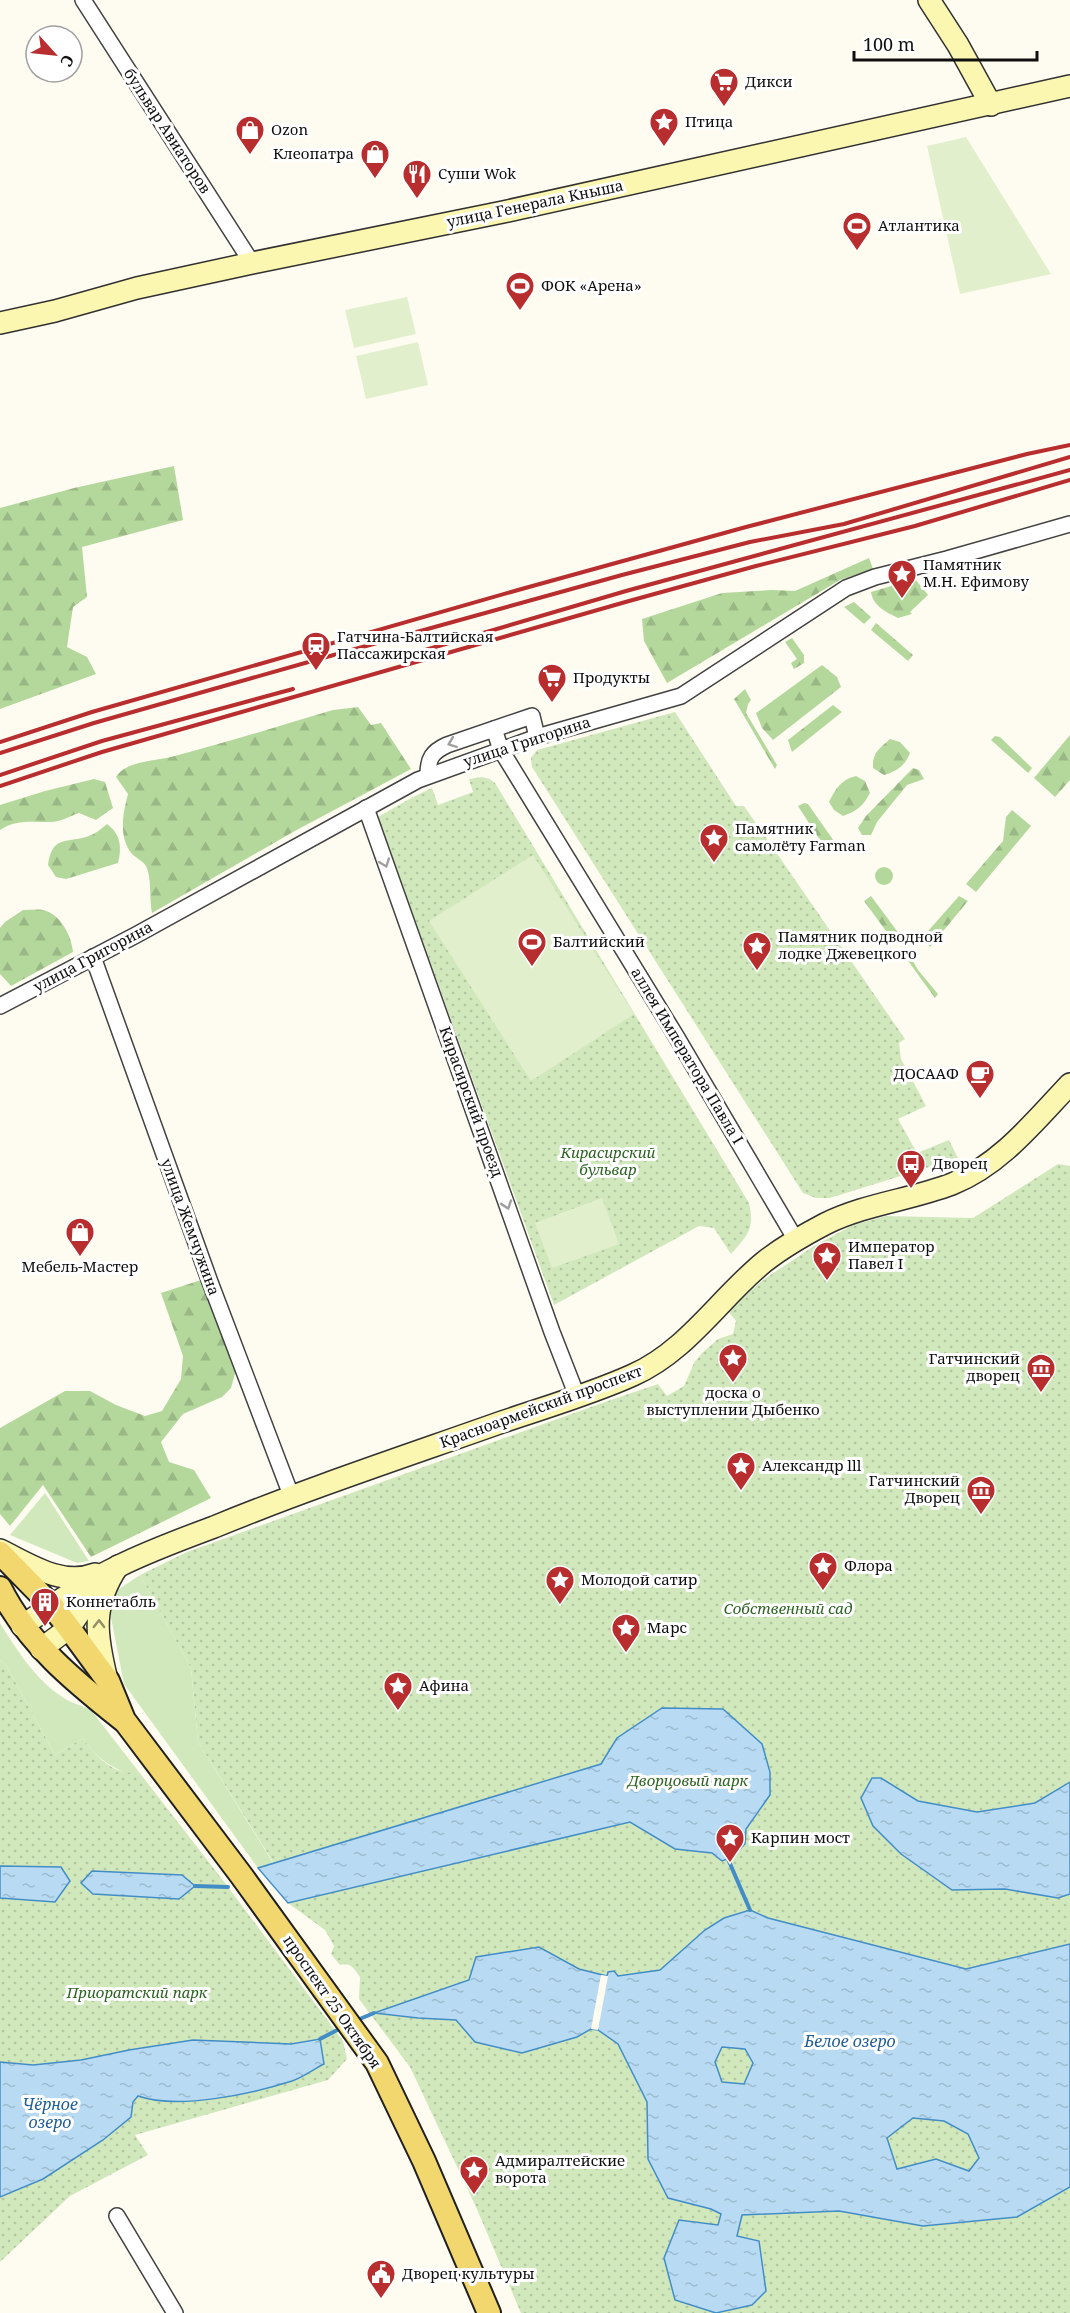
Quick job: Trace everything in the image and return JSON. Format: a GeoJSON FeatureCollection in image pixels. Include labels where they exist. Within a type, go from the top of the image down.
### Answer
{"type":"FeatureCollection","features":[{"type":"Feature","properties":{"kind":"main road"},"geometry":{"type":"LineString","coordinates":[[929,0],[958,45],[990,105]]}},
{"type":"Feature","properties":{"kind":"main road","name":"улица Генерала Кныша"},"geometry":{"type":"LineString","coordinates":[[0,323],[252,262],[503,212],[1070,86]]}},
{"type":"Feature","properties":{"kind":"main road","name":"Красноармейский проспект"},"geometry":{"type":"LineString","coordinates":[[22,1626],[118,1566],[291,1495],[577,1396],[632,1376],[657,1364],[687,1339],[764,1262],[796,1240],[828,1222],[857,1211],[939,1188],[977,1172],[1022,1136],[1070,1084]]}},
{"type":"Feature","properties":{"kind":"main road"},"geometry":{"type":"LineString","coordinates":[[0,1552],[55,1575],[71,1579],[88,1577],[118,1566]]}},
{"type":"Feature","properties":{"kind":"main road"},"geometry":{"type":"LineString","coordinates":[[0,1552],[52,1606],[108,1681]]}},
{"type":"Feature","properties":{"kind":"main road"},"geometry":{"type":"LineString","coordinates":[[118,1566],[99,1602],[98,1628],[100,1651],[108,1681],[124,1720]]}},
{"type":"Feature","properties":{"kind":"main road","name":"Красноармейский проспект"},"geometry":{"type":"LineString","coordinates":[[41,1649],[69,1628],[87,1602],[118,1566]]}},
{"type":"Feature","properties":{"kind":"main road"},"geometry":{"type":"LineString","coordinates":[[0,1588],[22,1626],[41,1649],[90,1694],[124,1720]]}},
{"type":"Feature","properties":{"kind":"main road","name":"проспект 25 Октября"},"geometry":{"type":"LineString","coordinates":[[124,1720],[273,1918],[377,2063],[424,2161],[489,2313]]}},
{"type":"Feature","properties":{"kind":"street","name":"бульвар Авиаторов"},"geometry":{"type":"LineString","coordinates":[[83,0],[252,262]]}},
{"type":"Feature","properties":{"kind":"street","name":"улица Григорина"},"geometry":{"type":"LineString","coordinates":[[0,1006],[429,775],[537,737],[681,696],[846,588],[875,577],[1070,524]]}},
{"type":"Feature","properties":{"kind":"street"},"geometry":{"type":"LineString","coordinates":[[429,775],[428,760],[434,751],[447,745],[532,716],[537,737]]}},
{"type":"Feature","properties":{"kind":"street","name":"аллея Императора Павла I"},"geometry":{"type":"LineString","coordinates":[[494,729],[501,750],[670,1026],[796,1240]]}},
{"type":"Feature","properties":{"kind":"street","name":"Кирасирский проезд"},"geometry":{"type":"LineString","coordinates":[[366,808],[552,1332],[577,1396]]}},
{"type":"Feature","properties":{"kind":"street","name":"улица Жемчужина"},"geometry":{"type":"LineString","coordinates":[[93,957],[214,1292],[291,1495]]}},
{"type":"Feature","properties":{"kind":"street"},"geometry":{"type":"LineString","coordinates":[[117,2216],[175,2313]]}},
{"type":"Feature","properties":{"kind":"green space"},"geometry":{"type":"Polygon","coordinates":[[[966,137],[1051,274],[960,294],[927,146],[966,137]]]}},
{"type":"Feature","properties":{"kind":"green space"},"geometry":{"type":"Polygon","coordinates":[[[407,297],[416,334],[354,348],[345,310],[407,297]]]}},
{"type":"Feature","properties":{"kind":"green space"},"geometry":{"type":"Polygon","coordinates":[[[418,342],[428,385],[366,399],[356,356],[418,342]]]}},
{"type":"Feature","properties":{"kind":"green space"},"geometry":{"type":"Polygon","coordinates":[[[174,466],[183,520],[82,547],[87,597],[73,607],[67,647],[87,657],[96,674],[0,709],[0,508],[74,488],[174,466]]]}},
{"type":"Feature","properties":{"kind":"green space"},"geometry":{"type":"Polygon","coordinates":[[[869,558],[873,569],[840,580],[667,683],[644,641],[642,619],[722,593],[795,591],[869,558]]]}},
{"type":"Feature","properties":{"kind":"green space"},"geometry":{"type":"Polygon","coordinates":[[[915,579],[928,595],[910,612],[912,614],[898,618],[881,608],[872,597],[871,592],[915,579]]]}},
{"type":"Feature","properties":{"kind":"green space"},"geometry":{"type":"Polygon","coordinates":[[[854,602],[871,617],[864,624],[844,607],[854,602]]]}},
{"type":"Feature","properties":{"kind":"green space"},"geometry":{"type":"Polygon","coordinates":[[[876,623],[913,655],[908,661],[871,630],[876,623]]]}},
{"type":"Feature","properties":{"kind":"green space"},"geometry":{"type":"Polygon","coordinates":[[[792,638],[804,655],[804,663],[794,669],[791,663],[797,659],[785,642],[792,638]]]}},
{"type":"Feature","properties":{"kind":"green space"},"geometry":{"type":"Polygon","coordinates":[[[822,665],[837,677],[841,687],[773,740],[762,728],[756,713],[822,665]]]}},
{"type":"Feature","properties":{"kind":"green space"},"geometry":{"type":"Polygon","coordinates":[[[745,689],[751,700],[746,713],[777,765],[775,769],[734,699],[745,689]]]}},
{"type":"Feature","properties":{"kind":"green space"},"geometry":{"type":"Polygon","coordinates":[[[833,705],[842,712],[792,752],[788,740],[833,705]]]}},
{"type":"Feature","properties":{"kind":"green space"},"geometry":{"type":"Polygon","coordinates":[[[358,707],[371,725],[381,723],[411,769],[293,832],[152,913],[148,871],[145,864],[132,854],[123,833],[123,817],[128,794],[116,777],[120,772],[141,762],[191,752],[333,710],[358,707]]]}},
{"type":"Feature","properties":{"kind":"green space"},"geometry":{"type":"Polygon","coordinates":[[[675,712],[736,806],[744,806],[905,1039],[899,1043],[901,1059],[926,1106],[898,1119],[917,1153],[949,1140],[958,1158],[830,1198],[816,1198],[803,1193],[532,767],[531,758],[537,750],[675,712]]]}},
{"type":"Feature","properties":{"kind":"green space"},"geometry":{"type":"Polygon","coordinates":[[[1070,735],[1070,780],[1055,797],[1034,778],[1070,735]]]}},
{"type":"Feature","properties":{"kind":"green space"},"geometry":{"type":"Polygon","coordinates":[[[995,736],[1000,737],[1032,768],[1028,773],[991,740],[995,736]]]}},
{"type":"Feature","properties":{"kind":"green space"},"geometry":{"type":"Polygon","coordinates":[[[890,739],[900,742],[910,753],[900,767],[884,775],[873,768],[874,759],[877,752],[890,739]]]}},
{"type":"Feature","properties":{"kind":"green space"},"geometry":{"type":"Polygon","coordinates":[[[913,768],[919,770],[924,779],[907,785],[877,822],[871,835],[862,835],[858,828],[866,816],[913,768]]]}},
{"type":"Feature","properties":{"kind":"green space"},"geometry":{"type":"Polygon","coordinates":[[[856,776],[865,781],[870,793],[859,807],[843,816],[834,810],[829,802],[840,785],[856,776]]]}},
{"type":"Feature","properties":{"kind":"green space","name":"Кирасирский бульвар"},"geometry":{"type":"Polygon","coordinates":[[[482,777],[495,783],[749,1203],[751,1219],[749,1231],[731,1254],[714,1228],[699,1226],[554,1305],[378,817],[432,788],[438,805],[473,792],[469,779],[482,777]]]}},
{"type":"Feature","properties":{"kind":"green space"},"geometry":{"type":"Polygon","coordinates":[[[94,779],[105,782],[113,808],[96,820],[79,813],[58,821],[18,823],[0,830],[0,805],[94,779]]]}},
{"type":"Feature","properties":{"kind":"green space"},"geometry":{"type":"Polygon","coordinates":[[[808,804],[836,844],[827,851],[798,806],[808,804]]]}},
{"type":"Feature","properties":{"kind":"green space"},"geometry":{"type":"Polygon","coordinates":[[[1012,810],[1031,826],[976,892],[966,884],[1003,841],[1006,817],[1012,810]]]}},
{"type":"Feature","properties":{"kind":"green space"},"geometry":{"type":"Polygon","coordinates":[[[107,824],[118,837],[120,852],[118,863],[66,879],[56,877],[48,865],[56,845],[89,836],[107,824]]]}},
{"type":"Feature","properties":{"kind":"green space","name":"Балтийский"},"geometry":{"type":"Polygon","coordinates":[[[533,855],[634,1014],[531,1081],[429,921],[533,855]]]}},
{"type":"Feature","properties":{"kind":"green space"},"geometry":{"type":"Polygon","coordinates":[[[880,867],[888,867],[893,872],[891,883],[880,885],[875,880],[875,872],[880,867]]]}},
{"type":"Feature","properties":{"kind":"green space"},"geometry":{"type":"Polygon","coordinates":[[[871,896],[900,935],[894,942],[864,901],[871,896]]]}},
{"type":"Feature","properties":{"kind":"green space"},"geometry":{"type":"Polygon","coordinates":[[[959,896],[968,901],[930,947],[922,938],[959,896]]]}},
{"type":"Feature","properties":{"kind":"green space"},"geometry":{"type":"Polygon","coordinates":[[[23,910],[43,910],[55,916],[68,933],[73,952],[11,986],[0,974],[0,928],[23,910]]]}},
{"type":"Feature","properties":{"kind":"green space"},"geometry":{"type":"Polygon","coordinates":[[[910,956],[918,970],[938,994],[935,998],[906,958],[910,956]]]}},
{"type":"Feature","properties":{"kind":"green space","name":"Дворцовый парк"},"geometry":{"type":"Polygon","coordinates":[[[1058,1164],[1070,1166],[1070,2313],[521,2313],[476,2207],[410,2067],[359,1999],[360,1977],[350,1965],[340,1965],[331,1954],[334,1946],[325,1930],[288,1903],[258,1868],[273,1862],[198,1742],[191,1668],[140,1575],[187,1552],[605,1402],[658,1384],[667,1396],[684,1386],[694,1363],[702,1353],[718,1339],[733,1334],[736,1321],[728,1311],[763,1280],[814,1246],[853,1225],[886,1216],[973,1218],[1058,1164]]]}},
{"type":"Feature","properties":{"kind":"green space"},"geometry":{"type":"Polygon","coordinates":[[[602,1198],[619,1244],[552,1268],[535,1223],[602,1198]]]}},
{"type":"Feature","properties":{"kind":"green space"},"geometry":{"type":"Polygon","coordinates":[[[201,1280],[236,1370],[231,1388],[222,1397],[183,1414],[161,1442],[169,1462],[194,1470],[211,1498],[91,1557],[43,1485],[10,1526],[0,1514],[0,1428],[65,1391],[90,1391],[116,1405],[145,1416],[162,1411],[181,1379],[183,1356],[161,1293],[201,1280]]]}},
{"type":"Feature","properties":{"kind":"green space"},"geometry":{"type":"Polygon","coordinates":[[[45,1493],[89,1561],[77,1563],[10,1535],[45,1493]]]}},
{"type":"Feature","properties":{"kind":"green space"},"geometry":{"type":"Polygon","coordinates":[[[140,1575],[191,1668],[198,1742],[273,1863],[258,1868],[124,1684],[108,1602],[113,1593],[140,1575]]]}},
{"type":"Feature","properties":{"kind":"green space"},"geometry":{"type":"Polygon","coordinates":[[[0,1623],[19,1653],[43,1681],[64,1698],[91,1710],[228,1887],[128,1774],[102,1760],[83,1738],[55,1755],[6,1665],[0,1660],[0,1623]]]}},
{"type":"Feature","properties":{"kind":"green space","name":"Приоратский парк"},"geometry":{"type":"Polygon","coordinates":[[[0,1660],[6,1665],[55,1755],[83,1738],[99,1758],[113,1768],[129,1773],[138,1772],[228,1887],[343,2041],[347,2059],[328,2080],[135,2135],[148,2155],[70,2196],[0,2262],[0,1660]]]}},
{"type":"Feature","properties":{"kind":"water"},"geometry":{"type":"Polygon","coordinates":[[[662,1708],[723,1709],[762,1744],[770,1772],[770,1795],[746,1829],[745,1844],[735,1856],[722,1861],[712,1853],[675,1849],[630,1822],[288,1903],[258,1868],[601,1764],[617,1738],[662,1708]]]}},
{"type":"Feature","properties":{"kind":"water"},"geometry":{"type":"Polygon","coordinates":[[[872,1778],[881,1778],[918,1801],[977,1812],[1035,1803],[1070,1782],[1070,1894],[1058,1898],[1005,1889],[952,1890],[901,1854],[873,1826],[861,1798],[872,1778]]]}},
{"type":"Feature","properties":{"kind":"water"},"geometry":{"type":"Polygon","coordinates":[[[0,1866],[61,1867],[70,1881],[55,1902],[0,1898],[0,1866]]]}},
{"type":"Feature","properties":{"kind":"water"},"geometry":{"type":"Polygon","coordinates":[[[92,1871],[182,1875],[195,1886],[179,1899],[93,1894],[81,1883],[92,1871]]]}},
{"type":"Feature","properties":{"kind":"water","name":"Белое озеро"},"geometry":{"type":"Polygon","coordinates":[[[750,1910],[768,1918],[966,1969],[1070,1944],[1070,2187],[1017,2217],[923,2226],[839,2211],[742,2215],[737,2236],[759,2241],[766,2291],[752,2305],[716,2313],[675,2300],[664,2258],[679,2220],[718,2225],[721,2214],[711,2209],[668,2198],[648,2159],[647,2102],[618,2044],[598,2030],[591,2029],[577,2037],[522,2053],[475,2042],[456,2020],[374,2013],[469,1980],[476,1957],[539,1947],[579,1969],[607,1976],[608,1972],[614,1971],[618,1976],[660,1970],[705,1930],[724,1918],[750,1910]],[[722,2047],[715,2062],[722,2082],[744,2084],[753,2063],[745,2049],[722,2047]],[[913,2118],[887,2138],[897,2169],[936,2159],[969,2171],[979,2158],[968,2134],[944,2121],[913,2118]]]}},
{"type":"Feature","properties":{"kind":"water","name":"Чёрное озеро"},"geometry":{"type":"Polygon","coordinates":[[[320,2039],[324,2064],[292,2081],[215,2099],[173,2101],[138,2096],[133,2102],[131,2117],[103,2140],[43,2179],[0,2197],[0,2062],[33,2065],[81,2060],[193,2040],[291,2044],[320,2039]]]}},
{"type":"Feature","properties":{"kind":"pier"},"geometry":{"type":"Polygon","coordinates":[[[601,1975],[608,1976],[598,2030],[591,2029],[601,1975]]]}},
{"type":"Feature","properties":{"kind":"waterway"},"geometry":{"type":"LineString","coordinates":[[728,1859],[750,1910]]}},
{"type":"Feature","properties":{"kind":"waterway"},"geometry":{"type":"LineString","coordinates":[[195,1886],[228,1887]]}},
{"type":"Feature","properties":{"kind":"waterway"},"geometry":{"type":"LineString","coordinates":[[355,2021],[374,2013]]}},
{"type":"Feature","properties":{"kind":"waterway"},"geometry":{"type":"LineString","coordinates":[[320,2039],[343,2027]]}},
{"type":"Feature","properties":{"kind":"railway"},"geometry":{"type":"LineString","coordinates":[[0,742],[92,712],[518,590],[746,527],[1027,454],[1070,445]]}},
{"type":"Feature","properties":{"kind":"railway"},"geometry":{"type":"LineString","coordinates":[[0,753],[94,723],[622,575],[750,542],[844,524],[1070,457]]}},
{"type":"Feature","properties":{"kind":"railway"},"geometry":{"type":"LineString","coordinates":[[391,660],[626,591],[1070,470]]}},
{"type":"Feature","properties":{"kind":"railway"},"geometry":{"type":"LineString","coordinates":[[0,786],[102,752],[629,601],[915,526],[1070,480]]}},
{"type":"Feature","properties":{"kind":"railway"},"geometry":{"type":"LineString","coordinates":[[0,775],[102,741],[293,689]]}},
{"type":"Feature","properties":{"kind":"place","name":"Дикси"},"geometry":{"type":"Point","coordinates":[724,108]}},
{"type":"Feature","properties":{"kind":"place","name":"Птица"},"geometry":{"type":"Point","coordinates":[664,148]}},
{"type":"Feature","properties":{"kind":"place","name":"Ozon"},"geometry":{"type":"Point","coordinates":[250,156]}},
{"type":"Feature","properties":{"kind":"place","name":"Клеопатра"},"geometry":{"type":"Point","coordinates":[375,180]}},
{"type":"Feature","properties":{"kind":"place","name":"Суши Wok"},"geometry":{"type":"Point","coordinates":[417,200]}},
{"type":"Feature","properties":{"kind":"place","name":"Атлантика"},"geometry":{"type":"Point","coordinates":[857,252]}},
{"type":"Feature","properties":{"kind":"place","name":"ФОК «Арена»"},"geometry":{"type":"Point","coordinates":[520,312]}},
{"type":"Feature","properties":{"kind":"place","name":"Памятник М.Н. Ефимову"},"geometry":{"type":"Point","coordinates":[902,600]}},
{"type":"Feature","properties":{"kind":"place","name":"Гатчина-Балтийская Пассажирская"},"geometry":{"type":"Point","coordinates":[316,672]}},
{"type":"Feature","properties":{"kind":"place","name":"Продукты"},"geometry":{"type":"Point","coordinates":[552,704]}},
{"type":"Feature","properties":{"kind":"place","name":"Памятник самолёту Farman"},"geometry":{"type":"Point","coordinates":[714,864]}},
{"type":"Feature","properties":{"kind":"place","name":"Балтийский"},"geometry":{"type":"Point","coordinates":[532,968]}},
{"type":"Feature","properties":{"kind":"place","name":"Памятник подводной лодке Джевецкого"},"geometry":{"type":"Point","coordinates":[757,972]}},
{"type":"Feature","properties":{"kind":"place","name":"ДОСААФ"},"geometry":{"type":"Point","coordinates":[980,1100]}},
{"type":"Feature","properties":{"kind":"place","name":"Дворец"},"geometry":{"type":"Point","coordinates":[911,1190]}},
{"type":"Feature","properties":{"kind":"place","name":"Мебель-Мастер"},"geometry":{"type":"Point","coordinates":[80,1258]}},
{"type":"Feature","properties":{"kind":"place","name":"Император Павел I"},"geometry":{"type":"Point","coordinates":[827,1282]}},
{"type":"Feature","properties":{"kind":"place","name":"доска о выступлении Дыбенко"},"geometry":{"type":"Point","coordinates":[733,1384]}},
{"type":"Feature","properties":{"kind":"place","name":"Гатчинский дворец"},"geometry":{"type":"Point","coordinates":[1041,1394]}},
{"type":"Feature","properties":{"kind":"place","name":"Александр lll"},"geometry":{"type":"Point","coordinates":[741,1492]}},
{"type":"Feature","properties":{"kind":"place","name":"Гатчинский Дворец"},"geometry":{"type":"Point","coordinates":[981,1516]}},
{"type":"Feature","properties":{"kind":"place","name":"Флора"},"geometry":{"type":"Point","coordinates":[823,1592]}},
{"type":"Feature","properties":{"kind":"place","name":"Молодой сатир"},"geometry":{"type":"Point","coordinates":[560,1606]}},
{"type":"Feature","properties":{"kind":"place","name":"Коннетабль"},"geometry":{"type":"Point","coordinates":[45,1628]}},
{"type":"Feature","properties":{"kind":"place","name":"Марс"},"geometry":{"type":"Point","coordinates":[626,1654]}},
{"type":"Feature","properties":{"kind":"place","name":"Афина"},"geometry":{"type":"Point","coordinates":[398,1712]}},
{"type":"Feature","properties":{"kind":"place","name":"Карпин мост"},"geometry":{"type":"Point","coordinates":[730,1864]}},
{"type":"Feature","properties":{"kind":"place","name":"Адмиралтейские ворота"},"geometry":{"type":"Point","coordinates":[474,2196]}},
{"type":"Feature","properties":{"kind":"place","name":"Дворец культуры"},"geometry":{"type":"Point","coordinates":[381,2300]}},
{"type":"Feature","properties":{"kind":"park label","name":"Собственный сад"},"geometry":{"type":"Point","coordinates":[788,1609]}}]}
